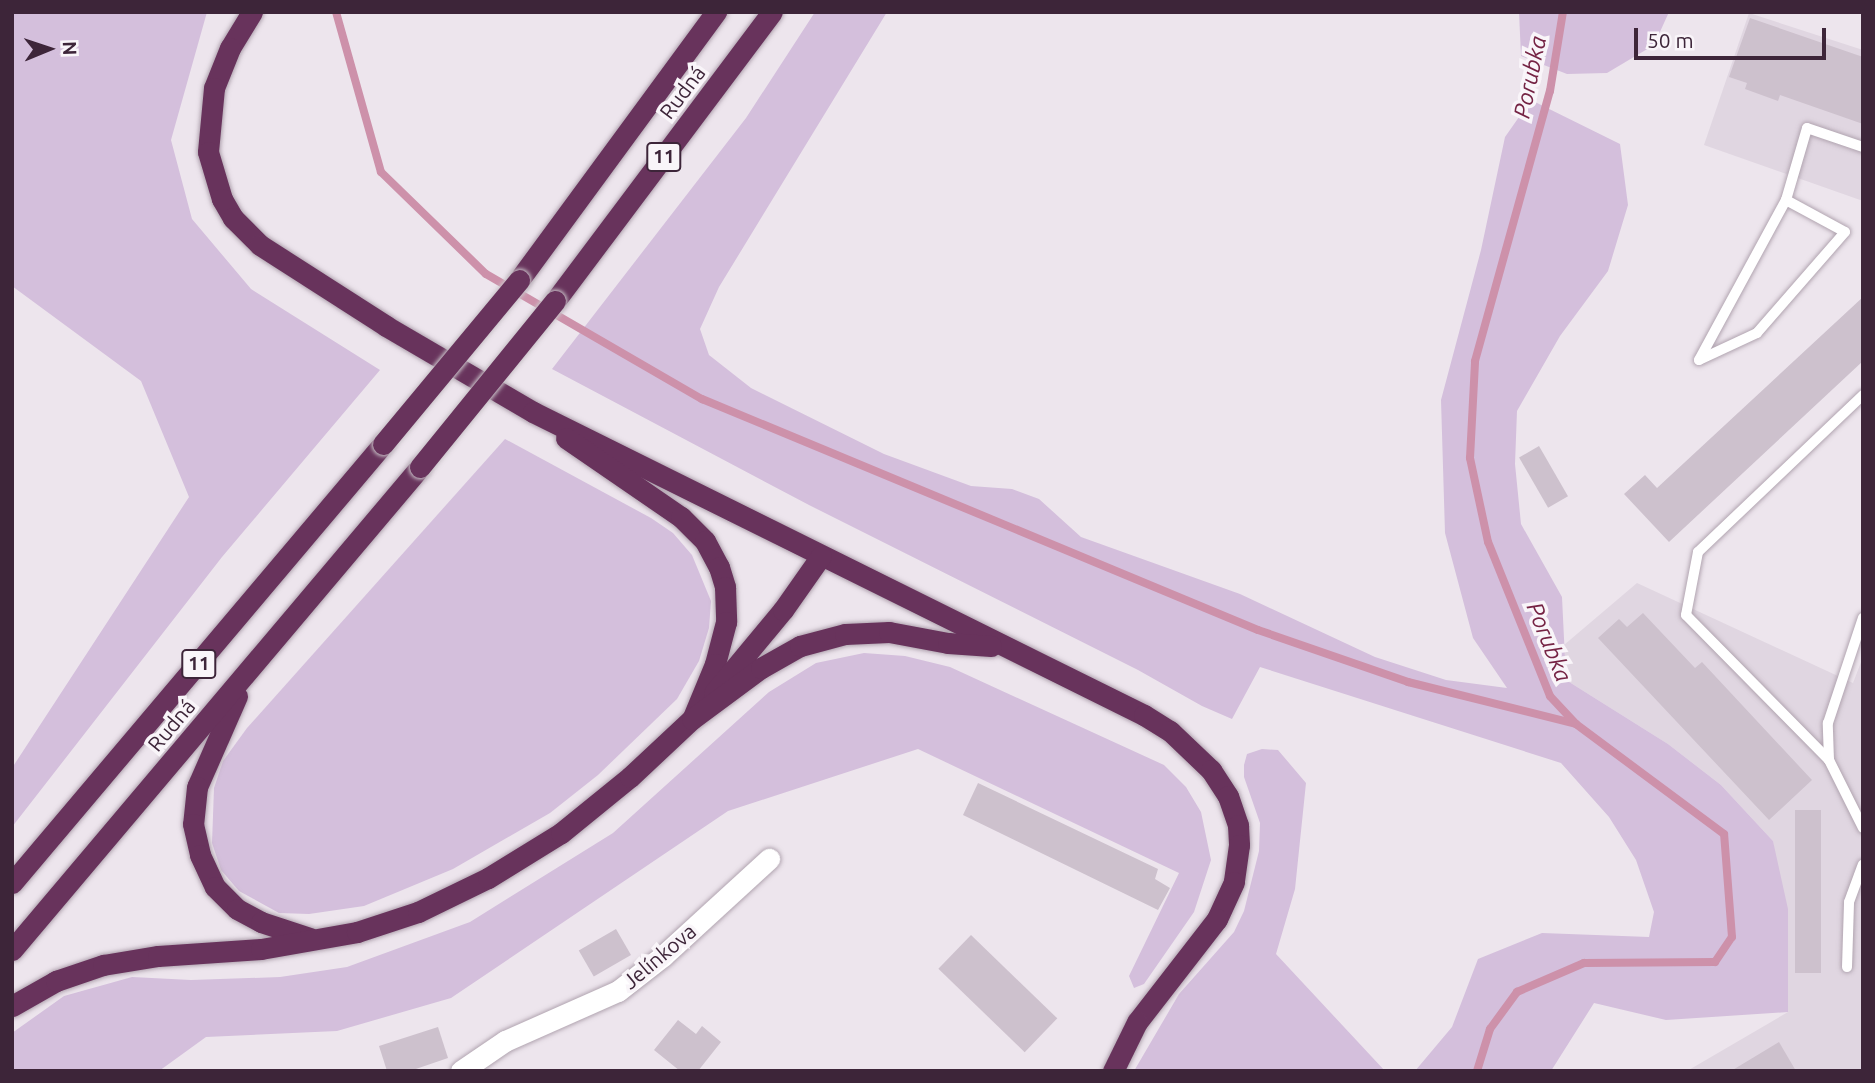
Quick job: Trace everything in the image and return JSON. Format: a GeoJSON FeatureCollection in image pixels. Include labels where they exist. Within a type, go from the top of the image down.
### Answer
{"type":"FeatureCollection","features":[{"type":"Feature","properties":{"kind":"highway"},"geometry":{"type":"LineString","coordinates":[[252,12],[222,65],[214,88],[208,128],[211,168],[233,218],[277,259],[533,412],[821,556],[882,583],[1004,648],[1144,715],[1170,731],[1211,770],[1228,796],[1236,818],[1238,865],[1227,901],[1217,919],[1153,998],[1122,1048],[1113,1071]]}},
{"type":"Feature","properties":{"kind":"highway","name":"Rudná"},"geometry":{"type":"LineString","coordinates":[[12,883],[519,280],[716,12]]}},
{"type":"Feature","properties":{"kind":"highway","name":"Rudná"},"geometry":{"type":"LineString","coordinates":[[12,950],[420,467],[555,301],[772,12]]}},
{"type":"Feature","properties":{"kind":"highway"},"geometry":{"type":"LineString","coordinates":[[533,412],[587,455],[681,517],[711,551],[725,587],[726,622],[715,664],[692,719]]}},
{"type":"Feature","properties":{"kind":"highway"},"geometry":{"type":"LineString","coordinates":[[692,719],[783,610],[821,556]]}},
{"type":"Feature","properties":{"kind":"highway"},"geometry":{"type":"LineString","coordinates":[[12,1006],[56,981],[103,965],[158,956],[249,951],[358,932],[403,918],[505,868],[593,809],[692,719],[783,654],[833,636],[889,632],[948,643],[1004,648]]}},
{"type":"Feature","properties":{"kind":"highway"},"geometry":{"type":"LineString","coordinates":[[249,670],[197,787],[193,812],[197,845],[210,879],[237,909],[261,922],[312,939]]}},
{"type":"Feature","properties":{"kind":"street","name":"Jelínkova"},"geometry":{"type":"LineString","coordinates":[[461,1071],[505,1041],[618,991],[663,956],[769,859]]}},
{"type":"Feature","properties":{"kind":"lane"},"geometry":{"type":"LineString","coordinates":[[1787,200],[1845,232],[1757,333],[1699,360],[1787,200],[1807,128],[1863,147]]}},
{"type":"Feature","properties":{"kind":"lane"},"geometry":{"type":"LineString","coordinates":[[1863,395],[1698,552],[1686,615],[1829,760],[1863,828]]}},
{"type":"Feature","properties":{"kind":"lane"},"geometry":{"type":"LineString","coordinates":[[1829,760],[1828,723],[1863,618]]}},
{"type":"Feature","properties":{"kind":"lane"},"geometry":{"type":"LineString","coordinates":[[1847,967],[1849,902],[1863,864]]}},
{"type":"Feature","properties":{"kind":"shaded area"},"geometry":{"type":"Polygon","coordinates":[[[12,12],[207,12],[171,140],[192,219],[251,289],[380,370],[222,557],[12,827],[12,768],[189,497],[141,381],[12,286],[12,12]]]}},
{"type":"Feature","properties":{"kind":"shaded area"},"geometry":{"type":"Polygon","coordinates":[[[815,12],[887,12],[719,287],[700,329],[709,355],[751,388],[884,454],[971,486],[1012,489],[1039,499],[1081,537],[1240,594],[1375,657],[1446,680],[1507,688],[1473,638],[1445,533],[1441,400],[1481,250],[1505,137],[1531,100],[1620,144],[1628,205],[1608,271],[1560,336],[1517,411],[1515,464],[1521,524],[1562,597],[1566,680],[1668,744],[1721,785],[1773,841],[1788,909],[1788,1012],[1666,1020],[1594,1003],[1551,1071],[1415,1071],[1452,1027],[1478,959],[1542,933],[1649,937],[1654,912],[1636,860],[1609,817],[1561,763],[1260,667],[1232,719],[809,505],[552,369],[746,118],[815,12]]]}},
{"type":"Feature","properties":{"kind":"shaded area"},"geometry":{"type":"Polygon","coordinates":[[[1519,12],[1669,12],[1654,45],[1607,73],[1567,74],[1521,56],[1519,12]]]}},
{"type":"Feature","properties":{"kind":"shaded area"},"geometry":{"type":"Polygon","coordinates":[[[1749,13],[1863,50],[1863,201],[1704,145],[1749,13]]]}},
{"type":"Feature","properties":{"kind":"shaded area"},"geometry":{"type":"Polygon","coordinates":[[[505,439],[651,518],[673,533],[692,555],[711,601],[709,628],[699,661],[677,699],[598,775],[550,813],[453,869],[364,906],[309,914],[279,913],[239,891],[221,870],[212,843],[214,788],[223,761],[247,728],[505,439]]]}},
{"type":"Feature","properties":{"kind":"shaded area"},"geometry":{"type":"Polygon","coordinates":[[[1637,583],[1853,683],[1863,657],[1863,1071],[1687,1071],[1788,1012],[1773,841],[1721,785],[1668,744],[1566,680],[1564,645],[1637,583]]]}},
{"type":"Feature","properties":{"kind":"shaded area"},"geometry":{"type":"Polygon","coordinates":[[[864,653],[905,656],[950,667],[1164,765],[1186,787],[1201,812],[1211,860],[1194,912],[1144,984],[1134,988],[1129,976],[1179,873],[918,749],[728,811],[451,998],[337,1031],[206,1037],[159,1071],[12,1071],[12,1033],[64,996],[132,977],[191,980],[280,977],[347,967],[470,922],[613,833],[769,692],[816,663],[864,653]]]}},
{"type":"Feature","properties":{"kind":"shaded area"},"geometry":{"type":"Polygon","coordinates":[[[1262,749],[1278,750],[1306,783],[1295,889],[1276,954],[1385,1071],[1134,1071],[1179,994],[1234,932],[1244,911],[1259,851],[1260,823],[1244,777],[1244,765],[1247,754],[1262,749]]]}},
{"type":"Feature","properties":{"kind":"building"},"geometry":{"type":"Polygon","coordinates":[[[1750,18],[1863,57],[1863,124],[1780,95],[1778,101],[1745,89],[1747,83],[1729,77],[1750,18]]]}},
{"type":"Feature","properties":{"kind":"building"},"geometry":{"type":"Polygon","coordinates":[[[1863,297],[1863,361],[1669,542],[1624,494],[1645,475],[1657,488],[1863,297]]]}},
{"type":"Feature","properties":{"kind":"building"},"geometry":{"type":"Polygon","coordinates":[[[1539,446],[1568,496],[1548,508],[1519,458],[1539,446]]]}},
{"type":"Feature","properties":{"kind":"building"},"geometry":{"type":"Polygon","coordinates":[[[1643,613],[1695,668],[1702,662],[1812,780],[1769,820],[1598,638],[1619,619],[1627,627],[1643,613]]]}},
{"type":"Feature","properties":{"kind":"building"},"geometry":{"type":"Polygon","coordinates":[[[978,783],[1158,869],[1155,879],[1170,888],[1158,910],[963,815],[978,783]]]}},
{"type":"Feature","properties":{"kind":"building"},"geometry":{"type":"Polygon","coordinates":[[[1795,810],[1821,810],[1821,973],[1795,973],[1795,810]]]}},
{"type":"Feature","properties":{"kind":"building"},"geometry":{"type":"Polygon","coordinates":[[[616,929],[631,955],[594,976],[579,950],[616,929]]]}},
{"type":"Feature","properties":{"kind":"building"},"geometry":{"type":"Polygon","coordinates":[[[971,935],[1057,1018],[1025,1052],[938,969],[971,935]]]}},
{"type":"Feature","properties":{"kind":"building"},"geometry":{"type":"Polygon","coordinates":[[[678,1020],[696,1034],[702,1026],[721,1042],[698,1071],[680,1071],[654,1050],[678,1020]]]}},
{"type":"Feature","properties":{"kind":"building"},"geometry":{"type":"Polygon","coordinates":[[[438,1027],[448,1058],[410,1071],[387,1071],[379,1046],[438,1027]]]}},
{"type":"Feature","properties":{"kind":"building"},"geometry":{"type":"Polygon","coordinates":[[[1779,1042],[1796,1071],[1731,1071],[1779,1042]]]}},
{"type":"Feature","properties":{"kind":"waterway"},"geometry":{"type":"LineString","coordinates":[[336,12],[381,172],[486,274],[702,399],[1258,630],[1408,682],[1576,724]]}},
{"type":"Feature","properties":{"kind":"waterway","name":"Porubka"},"geometry":{"type":"LineString","coordinates":[[1477,1071],[1490,1029],[1517,992],[1584,963],[1715,962],[1732,937],[1724,834],[1576,724],[1550,696],[1488,542],[1470,458],[1475,361],[1550,91],[1563,12]]}}]}
